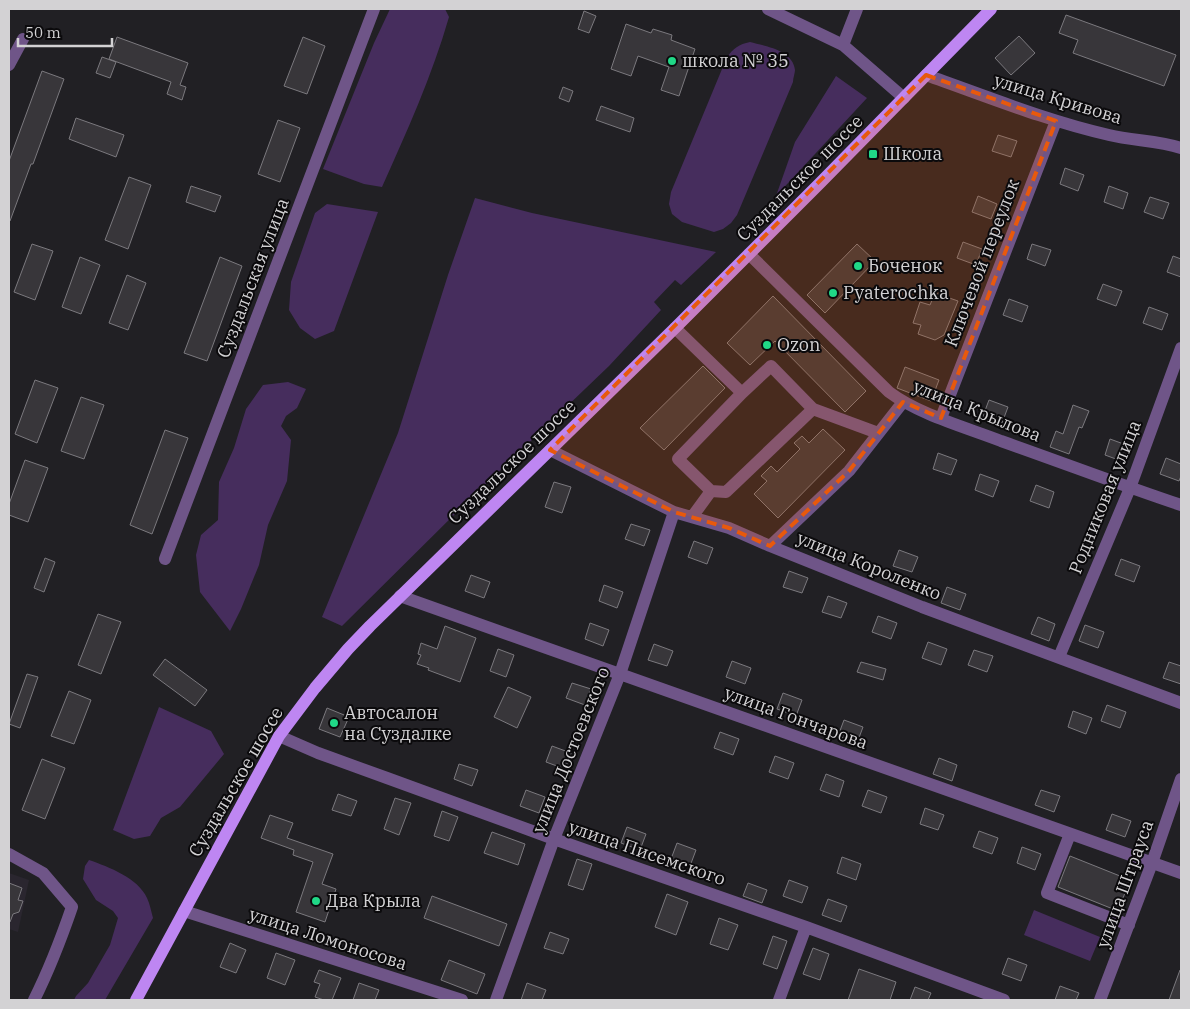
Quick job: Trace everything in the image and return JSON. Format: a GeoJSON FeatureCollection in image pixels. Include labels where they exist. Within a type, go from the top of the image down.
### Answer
{"type":"FeatureCollection","features":[{"type":"Feature","properties":{"kind":"main road","name":"Суздальское шоссе"},"geometry":{"type":"LineString","coordinates":[[136,1000],[279,736],[303,703],[348,649],[675,328],[991,9]]}},
{"type":"Feature","properties":{"kind":"street","name":"Суздальская улица"},"geometry":{"type":"LineString","coordinates":[[165,559],[374,9]]}},
{"type":"Feature","properties":{"kind":"street"},"geometry":{"type":"LineString","coordinates":[[768,9],[843,45],[904,98]]}},
{"type":"Feature","properties":{"kind":"street"},"geometry":{"type":"LineString","coordinates":[[843,45],[857,9]]}},
{"type":"Feature","properties":{"kind":"street"},"geometry":{"type":"LineString","coordinates":[[9,65],[23,39]]}},
{"type":"Feature","properties":{"kind":"street","name":"улица Кривова"},"geometry":{"type":"LineString","coordinates":[[926,75],[1056,121],[1110,136],[1170,144],[1181,148]]}},
{"type":"Feature","properties":{"kind":"street","name":"Ключевой переулок"},"geometry":{"type":"LineString","coordinates":[[941,418],[1056,121]]}},
{"type":"Feature","properties":{"kind":"street","name":"улица Крылова"},"geometry":{"type":"LineString","coordinates":[[749,254],[889,392],[903,402],[941,418],[1181,505]]}},
{"type":"Feature","properties":{"kind":"street"},"geometry":{"type":"LineString","coordinates":[[675,328],[742,394]]}},
{"type":"Feature","properties":{"kind":"street","name":"Родниковая улица"},"geometry":{"type":"LineString","coordinates":[[1058,657],[1130,488],[1181,348]]}},
{"type":"Feature","properties":{"kind":"street"},"geometry":{"type":"LineString","coordinates":[[813,408],[726,492],[711,491],[678,459],[771,366],[813,408],[878,434]]}},
{"type":"Feature","properties":{"kind":"street"},"geometry":{"type":"LineString","coordinates":[[770,546],[849,471],[903,402]]}},
{"type":"Feature","properties":{"kind":"street","name":"улица Короленко"},"geometry":{"type":"LineString","coordinates":[[550,450],[674,512],[729,528],[922,607],[1181,703]]}},
{"type":"Feature","properties":{"kind":"street"},"geometry":{"type":"LineString","coordinates":[[692,517],[711,491]]}},
{"type":"Feature","properties":{"kind":"street","name":"улица Достоевского"},"geometry":{"type":"LineString","coordinates":[[496,1000],[554,839],[620,674],[674,512]]}},
{"type":"Feature","properties":{"kind":"street","name":"улица Гончарова"},"geometry":{"type":"LineString","coordinates":[[400,596],[1181,873]]}},
{"type":"Feature","properties":{"kind":"street","name":"улица Писемского"},"geometry":{"type":"LineString","coordinates":[[279,736],[336,759],[554,839],[806,927],[1004,1000]]}},
{"type":"Feature","properties":{"kind":"street","name":"улица Штрауса"},"geometry":{"type":"LineString","coordinates":[[1100,1000],[1152,863],[1181,779]]}},
{"type":"Feature","properties":{"kind":"street"},"geometry":{"type":"LineString","coordinates":[[1070,834],[1047,893],[1129,925]]}},
{"type":"Feature","properties":{"kind":"street"},"geometry":{"type":"LineString","coordinates":[[9,854],[43,873],[72,907],[57,949],[34,1000]]}},
{"type":"Feature","properties":{"kind":"street","name":"улица Ломоносова"},"geometry":{"type":"LineString","coordinates":[[184,911],[462,1000]]}},
{"type":"Feature","properties":{"kind":"street"},"geometry":{"type":"LineString","coordinates":[[779,1000],[806,927]]}},
{"type":"Feature","properties":{"kind":"highlighted area"},"geometry":{"type":"Polygon","coordinates":[[[926,75],[1056,121],[941,418],[903,402],[849,471],[770,546],[729,528],[674,512],[550,450],[926,75]]]}},
{"type":"Feature","properties":{"kind":"shaded area"},"geometry":{"type":"Polygon","coordinates":[[[390,9],[445,9],[449,17],[427,82],[382,187],[364,184],[323,169],[374,43],[390,9]]]}},
{"type":"Feature","properties":{"kind":"shaded area"},"geometry":{"type":"Polygon","coordinates":[[[750,42],[784,53],[793,63],[795,70],[793,82],[737,215],[723,229],[714,232],[682,222],[672,214],[669,204],[671,192],[727,57],[737,47],[750,42]]]}},
{"type":"Feature","properties":{"kind":"shaded area"},"geometry":{"type":"Polygon","coordinates":[[[836,76],[867,98],[776,196],[795,142],[836,76]]]}},
{"type":"Feature","properties":{"kind":"shaded area"},"geometry":{"type":"Polygon","coordinates":[[[475,198],[532,213],[716,252],[681,285],[675,280],[654,302],[661,310],[609,366],[466,503],[342,626],[322,617],[398,433],[448,275],[475,198]]]}},
{"type":"Feature","properties":{"kind":"shaded area"},"geometry":{"type":"Polygon","coordinates":[[[327,204],[378,212],[334,331],[315,339],[300,328],[289,310],[291,282],[315,213],[327,204]]]}},
{"type":"Feature","properties":{"kind":"shaded area"},"geometry":{"type":"Polygon","coordinates":[[[288,382],[306,389],[297,408],[286,416],[281,426],[291,440],[287,481],[268,525],[259,565],[230,631],[200,592],[196,555],[201,535],[218,520],[219,482],[234,448],[246,409],[263,385],[288,382]]]}},
{"type":"Feature","properties":{"kind":"shaded area"},"geometry":{"type":"Polygon","coordinates":[[[159,707],[211,731],[224,754],[180,807],[161,818],[150,836],[134,839],[113,830],[159,707]]]}},
{"type":"Feature","properties":{"kind":"shaded area"},"geometry":{"type":"Polygon","coordinates":[[[89,860],[122,874],[137,885],[147,898],[153,918],[105,1000],[74,1000],[88,983],[110,945],[118,918],[113,911],[96,900],[83,879],[85,866],[89,860]]]}},
{"type":"Feature","properties":{"kind":"shaded area"},"geometry":{"type":"Polygon","coordinates":[[[9,873],[29,880],[18,932],[9,929],[9,873]]]}},
{"type":"Feature","properties":{"kind":"shaded area"},"geometry":{"type":"Polygon","coordinates":[[[1034,910],[1100,937],[1090,961],[1024,935],[1034,910]]]}},
{"type":"Feature","properties":{"kind":"building"},"geometry":{"type":"Polygon","coordinates":[[[584,11],[596,16],[589,33],[578,29],[584,11]]]}},
{"type":"Feature","properties":{"kind":"building"},"geometry":{"type":"Polygon","coordinates":[[[1066,15],[1176,55],[1164,86],[1073,53],[1078,40],[1059,33],[1066,15]]]}},
{"type":"Feature","properties":{"kind":"building","name":"школа № 35"},"geometry":{"type":"Polygon","coordinates":[[[626,24],[651,33],[653,29],[672,35],[671,40],[695,49],[679,96],[661,90],[669,67],[638,56],[631,76],[611,69],[626,24]]]}},
{"type":"Feature","properties":{"kind":"building"},"geometry":{"type":"Polygon","coordinates":[[[1019,36],[1035,53],[1011,75],[995,58],[1019,36]]]}},
{"type":"Feature","properties":{"kind":"building"},"geometry":{"type":"Polygon","coordinates":[[[117,37],[188,63],[180,85],[186,87],[182,100],[167,94],[171,82],[109,59],[117,37]]]}},
{"type":"Feature","properties":{"kind":"building"},"geometry":{"type":"Polygon","coordinates":[[[303,37],[325,46],[307,94],[284,86],[303,37]]]}},
{"type":"Feature","properties":{"kind":"building"},"geometry":{"type":"Polygon","coordinates":[[[102,57],[116,62],[110,78],[96,73],[102,57]]]}},
{"type":"Feature","properties":{"kind":"building"},"geometry":{"type":"Polygon","coordinates":[[[42,71],[64,79],[33,164],[31,164],[9,221],[9,161],[42,71]]]}},
{"type":"Feature","properties":{"kind":"building"},"geometry":{"type":"Polygon","coordinates":[[[563,87],[573,91],[569,102],[559,98],[563,87]]]}},
{"type":"Feature","properties":{"kind":"building"},"geometry":{"type":"Polygon","coordinates":[[[601,106],[634,118],[630,132],[596,120],[601,106]]]}},
{"type":"Feature","properties":{"kind":"building"},"geometry":{"type":"Polygon","coordinates":[[[76,118],[124,135],[116,157],[69,139],[76,118]]]}},
{"type":"Feature","properties":{"kind":"building"},"geometry":{"type":"Polygon","coordinates":[[[278,120],[300,128],[280,182],[258,174],[278,120]]]}},
{"type":"Feature","properties":{"kind":"building"},"geometry":{"type":"Polygon","coordinates":[[[998,135],[1017,141],[1011,157],[992,151],[998,135]]]}},
{"type":"Feature","properties":{"kind":"building"},"geometry":{"type":"Polygon","coordinates":[[[1065,168],[1084,175],[1078,191],[1060,184],[1065,168]]]}},
{"type":"Feature","properties":{"kind":"building"},"geometry":{"type":"Polygon","coordinates":[[[129,177],[151,185],[128,249],[105,240],[129,177]]]}},
{"type":"Feature","properties":{"kind":"building"},"geometry":{"type":"Polygon","coordinates":[[[191,186],[221,196],[215,212],[186,202],[191,186]]]}},
{"type":"Feature","properties":{"kind":"building"},"geometry":{"type":"Polygon","coordinates":[[[1109,186],[1128,193],[1123,209],[1104,202],[1109,186]]]}},
{"type":"Feature","properties":{"kind":"building"},"geometry":{"type":"Polygon","coordinates":[[[978,196],[997,204],[991,219],[972,212],[978,196]]]}},
{"type":"Feature","properties":{"kind":"building"},"geometry":{"type":"Polygon","coordinates":[[[1150,197],[1169,203],[1163,219],[1144,212],[1150,197]]]}},
{"type":"Feature","properties":{"kind":"building"},"geometry":{"type":"Polygon","coordinates":[[[963,242],[982,249],[976,265],[957,258],[963,242]]]}},
{"type":"Feature","properties":{"kind":"building"},"geometry":{"type":"Polygon","coordinates":[[[32,244],[53,251],[35,300],[14,292],[32,244]]]}},
{"type":"Feature","properties":{"kind":"building"},"geometry":{"type":"Polygon","coordinates":[[[857,244],[875,261],[825,313],[807,295],[857,244]]]}},
{"type":"Feature","properties":{"kind":"building"},"geometry":{"type":"Polygon","coordinates":[[[1032,244],[1051,250],[1045,266],[1027,259],[1032,244]]]}},
{"type":"Feature","properties":{"kind":"building"},"geometry":{"type":"Polygon","coordinates":[[[1173,256],[1181,259],[1181,277],[1167,272],[1173,256]]]}},
{"type":"Feature","properties":{"kind":"building"},"geometry":{"type":"Polygon","coordinates":[[[80,257],[100,265],[81,314],[62,307],[80,257]]]}},
{"type":"Feature","properties":{"kind":"building"},"geometry":{"type":"Polygon","coordinates":[[[220,257],[242,266],[207,361],[184,353],[220,257]]]}},
{"type":"Feature","properties":{"kind":"building"},"geometry":{"type":"Polygon","coordinates":[[[127,275],[146,283],[128,330],[109,323],[127,275]]]}},
{"type":"Feature","properties":{"kind":"building"},"geometry":{"type":"Polygon","coordinates":[[[1103,284],[1122,291],[1116,306],[1097,299],[1103,284]]]}},
{"type":"Feature","properties":{"kind":"building"},"geometry":{"type":"Polygon","coordinates":[[[935,293],[958,301],[944,335],[935,340],[918,334],[921,325],[913,323],[920,302],[930,305],[935,293]]]}},
{"type":"Feature","properties":{"kind":"building"},"geometry":{"type":"Polygon","coordinates":[[[773,296],[866,391],[845,412],[775,341],[750,365],[727,343],[773,296]]]}},
{"type":"Feature","properties":{"kind":"building"},"geometry":{"type":"Polygon","coordinates":[[[1009,299],[1028,306],[1022,322],[1003,315],[1009,299]]]}},
{"type":"Feature","properties":{"kind":"building"},"geometry":{"type":"Polygon","coordinates":[[[1149,307],[1168,314],[1162,330],[1143,323],[1149,307]]]}},
{"type":"Feature","properties":{"kind":"building"},"geometry":{"type":"Polygon","coordinates":[[[703,366],[725,388],[664,450],[640,428],[703,366]]]}},
{"type":"Feature","properties":{"kind":"building"},"geometry":{"type":"Polygon","coordinates":[[[905,367],[939,380],[931,401],[897,388],[905,367]]]}},
{"type":"Feature","properties":{"kind":"building"},"geometry":{"type":"Polygon","coordinates":[[[35,380],[58,388],[37,443],[15,434],[35,380]]]}},
{"type":"Feature","properties":{"kind":"building"},"geometry":{"type":"Polygon","coordinates":[[[81,397],[104,405],[84,459],[61,451],[81,397]]]}},
{"type":"Feature","properties":{"kind":"building"},"geometry":{"type":"Polygon","coordinates":[[[989,400],[1008,407],[1002,423],[983,416],[989,400]]]}},
{"type":"Feature","properties":{"kind":"building"},"geometry":{"type":"Polygon","coordinates":[[[1073,405],[1089,411],[1082,428],[1079,427],[1069,454],[1050,447],[1056,431],[1063,434],[1073,405]]]}},
{"type":"Feature","properties":{"kind":"building"},"geometry":{"type":"Polygon","coordinates":[[[823,429],[845,450],[778,518],[754,494],[767,481],[761,476],[771,466],[777,472],[800,449],[794,443],[802,436],[809,443],[823,429]]]}},
{"type":"Feature","properties":{"kind":"building"},"geometry":{"type":"Polygon","coordinates":[[[165,430],[188,438],[152,534],[130,525],[165,430]]]}},
{"type":"Feature","properties":{"kind":"building"},"geometry":{"type":"Polygon","coordinates":[[[1110,439],[1129,446],[1124,462],[1105,455],[1110,439]]]}},
{"type":"Feature","properties":{"kind":"building"},"geometry":{"type":"Polygon","coordinates":[[[938,453],[957,460],[951,475],[933,469],[938,453]]]}},
{"type":"Feature","properties":{"kind":"building"},"geometry":{"type":"Polygon","coordinates":[[[1166,458],[1181,464],[1179,481],[1160,474],[1166,458]]]}},
{"type":"Feature","properties":{"kind":"building"},"geometry":{"type":"Polygon","coordinates":[[[25,460],[48,468],[28,522],[9,515],[9,504],[25,460]]]}},
{"type":"Feature","properties":{"kind":"building"},"geometry":{"type":"Polygon","coordinates":[[[980,474],[999,481],[993,497],[975,490],[980,474]]]}},
{"type":"Feature","properties":{"kind":"building"},"geometry":{"type":"Polygon","coordinates":[[[554,482],[571,487],[562,513],[545,507],[554,482]]]}},
{"type":"Feature","properties":{"kind":"building"},"geometry":{"type":"Polygon","coordinates":[[[1036,485],[1054,492],[1049,508],[1030,501],[1036,485]]]}},
{"type":"Feature","properties":{"kind":"building"},"geometry":{"type":"Polygon","coordinates":[[[631,524],[650,530],[644,546],[625,539],[631,524]]]}},
{"type":"Feature","properties":{"kind":"building"},"geometry":{"type":"Polygon","coordinates":[[[694,541],[713,548],[707,564],[688,557],[694,541]]]}},
{"type":"Feature","properties":{"kind":"building"},"geometry":{"type":"Polygon","coordinates":[[[899,550],[918,557],[912,572],[893,566],[899,550]]]}},
{"type":"Feature","properties":{"kind":"building"},"geometry":{"type":"Polygon","coordinates":[[[45,558],[55,562],[44,592],[34,588],[45,558]]]}},
{"type":"Feature","properties":{"kind":"building"},"geometry":{"type":"Polygon","coordinates":[[[1121,559],[1140,566],[1134,582],[1115,575],[1121,559]]]}},
{"type":"Feature","properties":{"kind":"building"},"geometry":{"type":"Polygon","coordinates":[[[789,571],[808,578],[802,593],[783,587],[789,571]]]}},
{"type":"Feature","properties":{"kind":"building"},"geometry":{"type":"Polygon","coordinates":[[[471,575],[490,582],[484,598],[465,591],[471,575]]]}},
{"type":"Feature","properties":{"kind":"building"},"geometry":{"type":"Polygon","coordinates":[[[604,585],[623,592],[617,608],[599,601],[604,585]]]}},
{"type":"Feature","properties":{"kind":"building"},"geometry":{"type":"Polygon","coordinates":[[[947,587],[966,594],[960,610],[941,603],[947,587]]]}},
{"type":"Feature","properties":{"kind":"building"},"geometry":{"type":"Polygon","coordinates":[[[828,596],[847,603],[841,618],[822,612],[828,596]]]}},
{"type":"Feature","properties":{"kind":"building"},"geometry":{"type":"Polygon","coordinates":[[[98,614],[121,622],[101,674],[78,665],[98,614]]]}},
{"type":"Feature","properties":{"kind":"building"},"geometry":{"type":"Polygon","coordinates":[[[878,616],[897,623],[891,639],[872,632],[878,616]]]}},
{"type":"Feature","properties":{"kind":"building"},"geometry":{"type":"Polygon","coordinates":[[[1038,617],[1055,624],[1049,641],[1031,634],[1038,617]]]}},
{"type":"Feature","properties":{"kind":"building"},"geometry":{"type":"Polygon","coordinates":[[[590,623],[609,630],[603,646],[585,639],[590,623]]]}},
{"type":"Feature","properties":{"kind":"building"},"geometry":{"type":"Polygon","coordinates":[[[1085,625],[1104,632],[1098,648],[1079,641],[1085,625]]]}},
{"type":"Feature","properties":{"kind":"building"},"geometry":{"type":"Polygon","coordinates":[[[445,626],[476,638],[460,682],[417,664],[421,655],[418,654],[421,643],[437,649],[445,626]]]}},
{"type":"Feature","properties":{"kind":"building"},"geometry":{"type":"Polygon","coordinates":[[[928,642],[947,649],[941,665],[922,658],[928,642]]]}},
{"type":"Feature","properties":{"kind":"building"},"geometry":{"type":"Polygon","coordinates":[[[654,644],[673,651],[667,666],[648,660],[654,644]]]}},
{"type":"Feature","properties":{"kind":"building"},"geometry":{"type":"Polygon","coordinates":[[[498,649],[514,655],[506,677],[490,671],[498,649]]]}},
{"type":"Feature","properties":{"kind":"building"},"geometry":{"type":"Polygon","coordinates":[[[974,650],[993,656],[987,672],[968,665],[974,650]]]}},
{"type":"Feature","properties":{"kind":"building"},"geometry":{"type":"Polygon","coordinates":[[[165,659],[207,690],[195,706],[153,675],[165,659]]]}},
{"type":"Feature","properties":{"kind":"building"},"geometry":{"type":"Polygon","coordinates":[[[732,661],[751,668],[745,684],[726,677],[732,661]]]}},
{"type":"Feature","properties":{"kind":"building"},"geometry":{"type":"Polygon","coordinates":[[[861,662],[886,669],[883,680],[857,672],[861,662]]]}},
{"type":"Feature","properties":{"kind":"building"},"geometry":{"type":"Polygon","coordinates":[[[1169,662],[1181,666],[1181,684],[1163,678],[1169,662]]]}},
{"type":"Feature","properties":{"kind":"building"},"geometry":{"type":"Polygon","coordinates":[[[27,674],[38,677],[20,728],[9,724],[27,674]]]}},
{"type":"Feature","properties":{"kind":"building"},"geometry":{"type":"Polygon","coordinates":[[[572,683],[591,689],[585,705],[566,698],[572,683]]]}},
{"type":"Feature","properties":{"kind":"building"},"geometry":{"type":"Polygon","coordinates":[[[508,687],[531,697],[517,728],[494,717],[508,687]]]}},
{"type":"Feature","properties":{"kind":"building"},"geometry":{"type":"Polygon","coordinates":[[[69,691],[91,700],[74,744],[51,736],[69,691]]]}},
{"type":"Feature","properties":{"kind":"building"},"geometry":{"type":"Polygon","coordinates":[[[783,693],[802,700],[796,716],[777,709],[783,693]]]}},
{"type":"Feature","properties":{"kind":"building"},"geometry":{"type":"Polygon","coordinates":[[[1107,705],[1126,712],[1120,728],[1101,721],[1107,705]]]}},
{"type":"Feature","properties":{"kind":"building","name":"Автосалон на Суздалке"},"geometry":{"type":"Polygon","coordinates":[[[327,708],[349,717],[340,737],[319,729],[327,708]]]}},
{"type":"Feature","properties":{"kind":"building"},"geometry":{"type":"Polygon","coordinates":[[[1073,711],[1092,718],[1086,734],[1068,727],[1073,711]]]}},
{"type":"Feature","properties":{"kind":"building"},"geometry":{"type":"Polygon","coordinates":[[[844,720],[863,727],[857,743],[838,736],[844,720]]]}},
{"type":"Feature","properties":{"kind":"building"},"geometry":{"type":"Polygon","coordinates":[[[720,732],[739,739],[733,755],[714,748],[720,732]]]}},
{"type":"Feature","properties":{"kind":"building"},"geometry":{"type":"Polygon","coordinates":[[[552,746],[571,753],[565,769],[546,762],[552,746]]]}},
{"type":"Feature","properties":{"kind":"building"},"geometry":{"type":"Polygon","coordinates":[[[775,756],[794,763],[788,779],[769,772],[775,756]]]}},
{"type":"Feature","properties":{"kind":"building"},"geometry":{"type":"Polygon","coordinates":[[[939,758],[957,765],[952,781],[933,774],[939,758]]]}},
{"type":"Feature","properties":{"kind":"building"},"geometry":{"type":"Polygon","coordinates":[[[42,759],[65,768],[45,819],[22,810],[42,759]]]}},
{"type":"Feature","properties":{"kind":"building"},"geometry":{"type":"Polygon","coordinates":[[[459,764],[478,770],[472,786],[454,779],[459,764]]]}},
{"type":"Feature","properties":{"kind":"building"},"geometry":{"type":"Polygon","coordinates":[[[826,774],[844,781],[839,797],[820,790],[826,774]]]}},
{"type":"Feature","properties":{"kind":"building"},"geometry":{"type":"Polygon","coordinates":[[[526,790],[545,797],[539,813],[520,806],[526,790]]]}},
{"type":"Feature","properties":{"kind":"building"},"geometry":{"type":"Polygon","coordinates":[[[868,790],[887,797],[881,813],[862,806],[868,790]]]}},
{"type":"Feature","properties":{"kind":"building"},"geometry":{"type":"Polygon","coordinates":[[[1041,790],[1060,796],[1054,812],[1035,805],[1041,790]]]}},
{"type":"Feature","properties":{"kind":"building"},"geometry":{"type":"Polygon","coordinates":[[[338,794],[357,801],[351,816],[332,810],[338,794]]]}},
{"type":"Feature","properties":{"kind":"building"},"geometry":{"type":"Polygon","coordinates":[[[395,798],[411,803],[399,835],[384,829],[395,798]]]}},
{"type":"Feature","properties":{"kind":"building"},"geometry":{"type":"Polygon","coordinates":[[[925,808],[944,815],[938,830],[920,824],[925,808]]]}},
{"type":"Feature","properties":{"kind":"building"},"geometry":{"type":"Polygon","coordinates":[[[442,811],[458,817],[449,841],[434,836],[442,811]]]}},
{"type":"Feature","properties":{"kind":"building"},"geometry":{"type":"Polygon","coordinates":[[[1112,814],[1131,821],[1125,837],[1106,830],[1112,814]]]}},
{"type":"Feature","properties":{"kind":"building"},"geometry":{"type":"Polygon","coordinates":[[[270,815],[293,823],[287,838],[333,854],[322,884],[336,889],[325,922],[296,912],[313,862],[293,855],[294,850],[261,838],[270,815]]]}},
{"type":"Feature","properties":{"kind":"building"},"geometry":{"type":"Polygon","coordinates":[[[627,827],[646,834],[640,850],[621,843],[627,827]]]}},
{"type":"Feature","properties":{"kind":"building"},"geometry":{"type":"Polygon","coordinates":[[[979,831],[998,838],[992,854],[973,847],[979,831]]]}},
{"type":"Feature","properties":{"kind":"building"},"geometry":{"type":"Polygon","coordinates":[[[492,832],[525,844],[518,865],[484,853],[492,832]]]}},
{"type":"Feature","properties":{"kind":"building"},"geometry":{"type":"Polygon","coordinates":[[[677,843],[696,850],[690,866],[671,859],[677,843]]]}},
{"type":"Feature","properties":{"kind":"building"},"geometry":{"type":"Polygon","coordinates":[[[1022,847],[1041,854],[1035,870],[1017,863],[1022,847]]]}},
{"type":"Feature","properties":{"kind":"building"},"geometry":{"type":"Polygon","coordinates":[[[1070,856],[1130,880],[1118,911],[1058,887],[1070,856]]]}},
{"type":"Feature","properties":{"kind":"building"},"geometry":{"type":"Polygon","coordinates":[[[842,857],[861,864],[856,880],[837,873],[842,857]]]}},
{"type":"Feature","properties":{"kind":"building"},"geometry":{"type":"Polygon","coordinates":[[[577,859],[592,864],[583,890],[568,885],[577,859]]]}},
{"type":"Feature","properties":{"kind":"building"},"geometry":{"type":"Polygon","coordinates":[[[789,880],[808,887],[802,903],[783,896],[789,880]]]}},
{"type":"Feature","properties":{"kind":"building"},"geometry":{"type":"Polygon","coordinates":[[[9,883],[22,888],[18,900],[23,901],[19,912],[13,914],[10,922],[9,922],[9,883]]]}},
{"type":"Feature","properties":{"kind":"building"},"geometry":{"type":"Polygon","coordinates":[[[748,883],[767,890],[762,903],[743,896],[748,883]]]}},
{"type":"Feature","properties":{"kind":"building"},"geometry":{"type":"Polygon","coordinates":[[[667,894],[688,902],[676,935],[655,927],[667,894]]]}},
{"type":"Feature","properties":{"kind":"building"},"geometry":{"type":"Polygon","coordinates":[[[432,896],[507,924],[499,946],[424,918],[432,896]]]}},
{"type":"Feature","properties":{"kind":"building"},"geometry":{"type":"Polygon","coordinates":[[[828,899],[847,906],[841,922],[822,915],[828,899]]]}},
{"type":"Feature","properties":{"kind":"building"},"geometry":{"type":"Polygon","coordinates":[[[719,918],[738,925],[728,950],[710,944],[719,918]]]}},
{"type":"Feature","properties":{"kind":"building"},"geometry":{"type":"Polygon","coordinates":[[[550,932],[569,939],[563,954],[544,948],[550,932]]]}},
{"type":"Feature","properties":{"kind":"building"},"geometry":{"type":"Polygon","coordinates":[[[773,936],[787,941],[777,969],[763,964],[773,936]]]}},
{"type":"Feature","properties":{"kind":"building"},"geometry":{"type":"Polygon","coordinates":[[[230,943],[246,950],[236,973],[220,967],[230,943]]]}},
{"type":"Feature","properties":{"kind":"building"},"geometry":{"type":"Polygon","coordinates":[[[813,948],[829,954],[820,980],[803,974],[813,948]]]}},
{"type":"Feature","properties":{"kind":"building"},"geometry":{"type":"Polygon","coordinates":[[[276,953],[295,960],[285,985],[267,978],[276,953]]]}},
{"type":"Feature","properties":{"kind":"building"},"geometry":{"type":"Polygon","coordinates":[[[1008,958],[1027,965],[1021,981],[1002,974],[1008,958]]]}},
{"type":"Feature","properties":{"kind":"building"},"geometry":{"type":"Polygon","coordinates":[[[449,960],[485,974],[477,994],[441,980],[449,960]]]}},
{"type":"Feature","properties":{"kind":"building"},"geometry":{"type":"Polygon","coordinates":[[[859,969],[896,982],[890,1000],[848,1000],[859,969]]]}},
{"type":"Feature","properties":{"kind":"building"},"geometry":{"type":"Polygon","coordinates":[[[319,970],[341,978],[332,1000],[315,997],[320,984],[314,982],[319,970]]]}},
{"type":"Feature","properties":{"kind":"building"},"geometry":{"type":"Polygon","coordinates":[[[1180,970],[1181,1000],[1169,1000],[1180,970]]]}},
{"type":"Feature","properties":{"kind":"building"},"geometry":{"type":"Polygon","coordinates":[[[359,983],[379,990],[375,1000],[353,1000],[359,983]]]}},
{"type":"Feature","properties":{"kind":"building"},"geometry":{"type":"Polygon","coordinates":[[[527,983],[546,990],[542,1000],[521,1000],[527,983]]]}},
{"type":"Feature","properties":{"kind":"building"},"geometry":{"type":"Polygon","coordinates":[[[1060,986],[1079,993],[1076,1000],[1055,1000],[1060,986]]]}},
{"type":"Feature","properties":{"kind":"building"},"geometry":{"type":"Polygon","coordinates":[[[915,987],[931,993],[928,1000],[910,1000],[915,987]]]}},
{"type":"Feature","properties":{"kind":"place","name":"школа № 35"},"geometry":{"type":"Point","coordinates":[672,61]}},
{"type":"Feature","properties":{"kind":"place","name":"Школа"},"geometry":{"type":"Point","coordinates":[873,154]}},
{"type":"Feature","properties":{"kind":"place","name":"Боченок"},"geometry":{"type":"Point","coordinates":[858,266]}},
{"type":"Feature","properties":{"kind":"place","name":"Pyaterochka"},"geometry":{"type":"Point","coordinates":[833,293]}},
{"type":"Feature","properties":{"kind":"place","name":"Ozon"},"geometry":{"type":"Point","coordinates":[767,345]}},
{"type":"Feature","properties":{"kind":"place","name":"Автосалон на Суздалке"},"geometry":{"type":"Point","coordinates":[334,723]}},
{"type":"Feature","properties":{"kind":"place","name":"Два Крыла"},"geometry":{"type":"Point","coordinates":[316,901]}}]}
